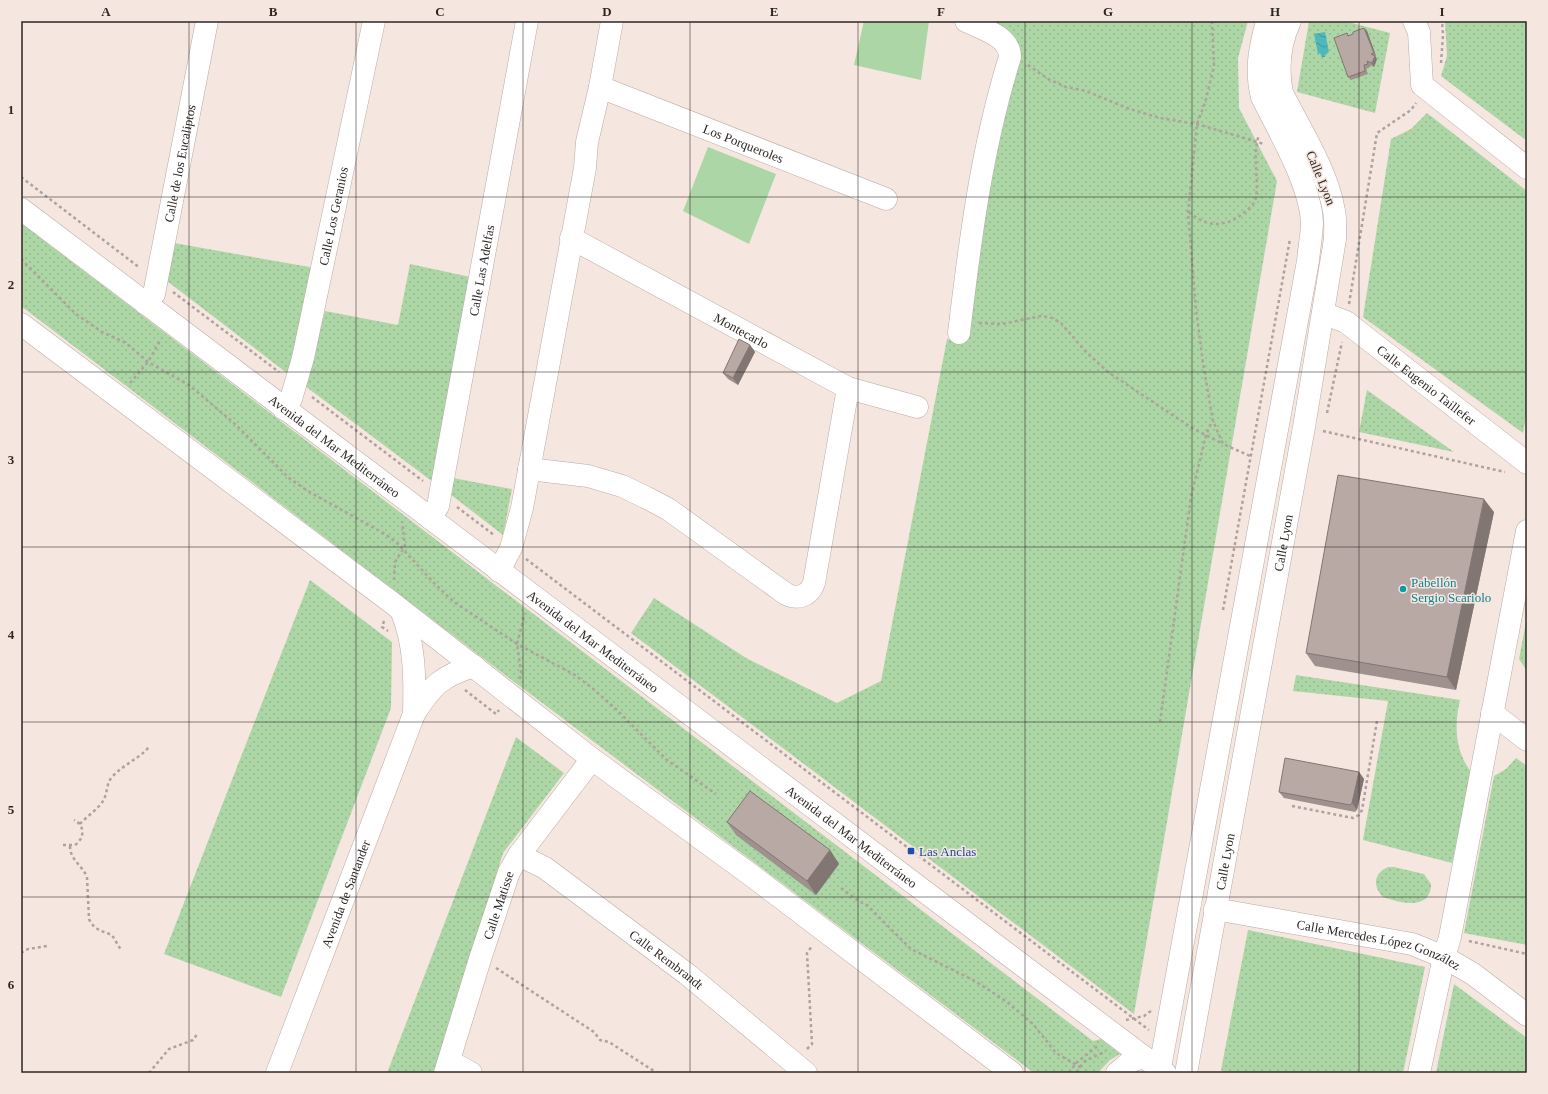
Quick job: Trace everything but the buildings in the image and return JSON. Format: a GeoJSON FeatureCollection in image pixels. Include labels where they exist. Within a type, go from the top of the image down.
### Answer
{"type":"FeatureCollection","features":[{"type":"Feature","properties":{"kind":"street","name":"Calle de los Eucaliptos"},"geometry":{"type":"LineString","coordinates":[[146,304],[154,294],[207,21]]}},
{"type":"Feature","properties":{"kind":"street","name":"Calle Los Geranios"},"geometry":{"type":"LineString","coordinates":[[284,409],[291,399],[302,358],[374,21]]}},
{"type":"Feature","properties":{"kind":"street","name":"Calle Las Adelfas"},"geometry":{"type":"LineString","coordinates":[[430,518],[438,506],[527,21]]}},
{"type":"Feature","properties":{"kind":"street"},"geometry":{"type":"LineString","coordinates":[[499,571],[511,548],[529,468],[585,168],[587,142],[600,87],[612,21]]}},
{"type":"Feature","properties":{"kind":"street"},"geometry":{"type":"LineString","coordinates":[[960,326],[976,204],[995,113],[1010,57],[1010,51],[1005,42],[966,21]]}},
{"type":"Feature","properties":{"kind":"street","name":"Calle Lyon"},"geometry":{"type":"LineString","coordinates":[[1157,1068],[1308,261],[1312,222],[1303,182],[1262,97],[1258,83],[1258,66],[1267,21]]}},
{"type":"Feature","properties":{"kind":"street","name":"Calle Lyon"},"geometry":{"type":"LineString","coordinates":[[1186,1073],[1216,909],[1314,429],[1323,313],[1335,239],[1335,212],[1320,170],[1282,93],[1278,66],[1281,48],[1290,21]]}},
{"type":"Feature","properties":{"kind":"street"},"geometry":{"type":"LineString","coordinates":[[1414,21],[1419,32],[1422,85],[1527,168]]}},
{"type":"Feature","properties":{"kind":"street","name":"Los Porqueroles"},"geometry":{"type":"LineString","coordinates":[[600,87],[886,199]]}},
{"type":"Feature","properties":{"kind":"street","name":"Avenida del Mar Mediterráneo"},"geometry":{"type":"LineString","coordinates":[[21,209],[1157,1068]]}},
{"type":"Feature","properties":{"kind":"street","name":"Montecarlo"},"geometry":{"type":"LineString","coordinates":[[572,238],[848,388],[917,407]]}},
{"type":"Feature","properties":{"kind":"street","name":"Calle Eugenio Taillefer"},"geometry":{"type":"LineString","coordinates":[[1323,313],[1346,322],[1519,468]]}},
{"type":"Feature","properties":{"kind":"street"},"geometry":{"type":"LineString","coordinates":[[21,324],[396,606],[592,759],[823,930],[1012,1073]]}},
{"type":"Feature","properties":{"kind":"street"},"geometry":{"type":"LineString","coordinates":[[529,468],[588,476],[628,489],[668,509],[786,594],[797,597],[803,596],[808,593],[814,583],[848,388]]}},
{"type":"Feature","properties":{"kind":"street"},"geometry":{"type":"LineString","coordinates":[[1419,1073],[1447,947],[1527,531]]}},
{"type":"Feature","properties":{"kind":"street","name":"Avenida de Santander"},"geometry":{"type":"LineString","coordinates":[[396,606],[409,628],[413,650],[414,714]]}},
{"type":"Feature","properties":{"kind":"street","name":"Avenida de Santander"},"geometry":{"type":"LineString","coordinates":[[277,1073],[414,714],[433,686],[447,676],[474,666]]}},
{"type":"Feature","properties":{"kind":"street"},"geometry":{"type":"LineString","coordinates":[[1492,713],[1527,740]]}},
{"type":"Feature","properties":{"kind":"street","name":"Calle Matisse"},"geometry":{"type":"LineString","coordinates":[[447,1067],[480,959],[509,872],[519,855],[592,759]]}},
{"type":"Feature","properties":{"kind":"street","name":"Calle Rembrandt"},"geometry":{"type":"LineString","coordinates":[[519,855],[545,868],[687,974],[799,1068]]}},
{"type":"Feature","properties":{"kind":"street","name":"Calle Mercedes López González"},"geometry":{"type":"LineString","coordinates":[[1216,909],[1412,944],[1447,947],[1473,974],[1527,1015]]}},
{"type":"Feature","properties":{"kind":"street"},"geometry":{"type":"LineString","coordinates":[[1117,1073],[1131,1061],[1157,1068]]}},
{"type":"Feature","properties":{"kind":"street"},"geometry":{"type":"LineString","coordinates":[[447,1067],[471,1073]]}},
{"type":"Feature","properties":{"kind":"path"},"geometry":{"type":"LineString","coordinates":[[1212,21],[1214,66],[1205,103],[1197,124],[1188,212],[1196,309],[1213,421],[1223,444]]}},
{"type":"Feature","properties":{"kind":"path"},"geometry":{"type":"LineString","coordinates":[[1327,415],[1346,322],[1377,133],[1411,110],[1427,89],[1442,62],[1442,21]]}},
{"type":"Feature","properties":{"kind":"path"},"geometry":{"type":"LineString","coordinates":[[1010,51],[1048,79],[1066,87],[1086,91],[1127,108],[1160,118],[1197,124],[1266,145]]}},
{"type":"Feature","properties":{"kind":"path"},"geometry":{"type":"LineString","coordinates":[[1188,212],[1201,221],[1216,225],[1227,223],[1239,218],[1249,209],[1256,198],[1257,142],[1268,110]]}},
{"type":"Feature","properties":{"kind":"path"},"geometry":{"type":"LineString","coordinates":[[21,177],[1133,1018],[1144,1016],[1151,1011]]}},
{"type":"Feature","properties":{"kind":"path"},"geometry":{"type":"LineString","coordinates":[[21,259],[88,324],[126,343],[148,362],[189,385],[211,402],[235,424],[289,478],[306,490],[385,534],[404,550],[435,584],[454,602],[518,644],[575,675],[616,708],[667,760],[716,794]]}},
{"type":"Feature","properties":{"kind":"path"},"geometry":{"type":"LineString","coordinates":[[118,398],[148,362],[185,301]]}},
{"type":"Feature","properties":{"kind":"path"},"geometry":{"type":"LineString","coordinates":[[960,326],[978,323],[1002,324],[1041,316],[1052,318],[1061,323],[1086,352],[1108,372],[1206,436],[1238,451],[1271,462]]}},
{"type":"Feature","properties":{"kind":"path"},"geometry":{"type":"LineString","coordinates":[[1257,416],[1279,421]]}},
{"type":"Feature","properties":{"kind":"path"},"geometry":{"type":"LineString","coordinates":[[1160,722],[1191,497],[1206,436],[1213,421]]}},
{"type":"Feature","properties":{"kind":"path"},"geometry":{"type":"LineString","coordinates":[[1314,429],[1326,423]]}},
{"type":"Feature","properties":{"kind":"path"},"geometry":{"type":"LineString","coordinates":[[1314,429],[1323,439]]}},
{"type":"Feature","properties":{"kind":"path"},"geometry":{"type":"LineString","coordinates":[[1314,429],[1519,468]]}},
{"type":"Feature","properties":{"kind":"path"},"geometry":{"type":"LineString","coordinates":[[388,632],[382,627],[396,606],[394,576],[395,562],[404,550],[402,518],[413,473]]}},
{"type":"Feature","properties":{"kind":"path"},"geometry":{"type":"LineString","coordinates":[[447,676],[496,714],[520,678],[518,644],[524,618],[532,596],[544,572]]}},
{"type":"Feature","properties":{"kind":"path"},"geometry":{"type":"LineString","coordinates":[[1292,806],[1353,818],[1359,815],[1362,810],[1377,721]]}},
{"type":"Feature","properties":{"kind":"path"},"geometry":{"type":"LineString","coordinates":[[80,824],[103,800],[108,782],[112,776],[128,763],[141,756],[150,746]]}},
{"type":"Feature","properties":{"kind":"path"},"geometry":{"type":"LineString","coordinates":[[63,845],[70,846],[77,844],[82,838],[83,831],[80,824],[74,820]]}},
{"type":"Feature","properties":{"kind":"path"},"geometry":{"type":"LineString","coordinates":[[70,846],[71,856],[84,871],[87,877],[90,918],[92,924],[100,931],[112,934],[121,950]]}},
{"type":"Feature","properties":{"kind":"path"},"geometry":{"type":"LineString","coordinates":[[841,888],[860,902],[866,904],[911,949],[975,981],[1018,1011],[1033,1024],[1056,1053],[1080,1067],[1076,1073]]}},
{"type":"Feature","properties":{"kind":"path"},"geometry":{"type":"LineString","coordinates":[[799,1068],[812,1044],[807,953],[823,930]]}},
{"type":"Feature","properties":{"kind":"path"},"geometry":{"type":"LineString","coordinates":[[21,953],[28,949],[47,946]]}},
{"type":"Feature","properties":{"kind":"path"},"geometry":{"type":"LineString","coordinates":[[1447,947],[1527,954]]}},
{"type":"Feature","properties":{"kind":"path"},"geometry":{"type":"LineString","coordinates":[[480,959],[492,965],[594,1032],[600,1040],[609,1042],[657,1073]]}},
{"type":"Feature","properties":{"kind":"path"},"geometry":{"type":"LineString","coordinates":[[149,1073],[169,1048],[193,1040],[198,1033]]}},
{"type":"Feature","properties":{"kind":"green space"},"geometry":{"type":"Polygon","coordinates":[[[864,21],[929,21],[921,80],[854,65],[864,21]]]}},
{"type":"Feature","properties":{"kind":"green space"},"geometry":{"type":"Polygon","coordinates":[[[973,21],[1248,21],[1238,58],[1239,108],[1277,181],[1134,1014],[631,633],[654,598],[746,658],[837,703],[881,681],[947,339],[967,341],[985,192],[1013,65],[973,21]]]}},
{"type":"Feature","properties":{"kind":"green space"},"geometry":{"type":"Polygon","coordinates":[[[1309,21],[1344,21],[1390,33],[1375,113],[1297,92],[1309,21]]]}},
{"type":"Feature","properties":{"kind":"green space"},"geometry":{"type":"Polygon","coordinates":[[[1445,21],[1527,21],[1527,141],[1441,76],[1447,56],[1445,21]]]}},
{"type":"Feature","properties":{"kind":"green space"},"geometry":{"type":"Polygon","coordinates":[[[1427,113],[1527,191],[1527,412],[1523,433],[1363,317],[1391,139],[1411,129],[1427,113]]]}},
{"type":"Feature","properties":{"kind":"green space"},"geometry":{"type":"Polygon","coordinates":[[[708,147],[776,174],[749,244],[683,211],[708,147]]]}},
{"type":"Feature","properties":{"kind":"green space"},"geometry":{"type":"Polygon","coordinates":[[[21,223],[1093,1041],[1101,1039],[1120,1054],[1110,1060],[1098,1073],[1034,1073],[517,684],[21,306],[21,223]]]}},
{"type":"Feature","properties":{"kind":"green space"},"geometry":{"type":"Polygon","coordinates":[[[174,243],[315,268],[292,377],[167,281],[174,243]]]}},
{"type":"Feature","properties":{"kind":"green space"},"geometry":{"type":"Polygon","coordinates":[[[410,264],[475,278],[437,485],[305,386],[325,311],[398,325],[410,264]]]}},
{"type":"Feature","properties":{"kind":"green space"},"geometry":{"type":"Polygon","coordinates":[[[1367,390],[1454,452],[1359,432],[1367,390]]]}},
{"type":"Feature","properties":{"kind":"green space"},"geometry":{"type":"Polygon","coordinates":[[[453,478],[512,489],[503,535],[450,494],[453,478]]]}},
{"type":"Feature","properties":{"kind":"green space"},"geometry":{"type":"Polygon","coordinates":[[[310,580],[392,642],[391,708],[281,997],[164,954],[310,580]]]}},
{"type":"Feature","properties":{"kind":"green space"},"geometry":{"type":"Polygon","coordinates":[[[1527,616],[1527,671],[1519,659],[1527,616]]]}},
{"type":"Feature","properties":{"kind":"green space"},"geometry":{"type":"Polygon","coordinates":[[[1296,675],[1460,700],[1457,719],[1457,738],[1462,755],[1471,772],[1452,863],[1363,840],[1388,701],[1293,691],[1296,675]]]}},
{"type":"Feature","properties":{"kind":"green space"},"geometry":{"type":"Polygon","coordinates":[[[516,737],[564,773],[503,853],[435,1073],[387,1073],[516,737]]]}},
{"type":"Feature","properties":{"kind":"green space"},"geometry":{"type":"Polygon","coordinates":[[[1516,758],[1527,766],[1527,945],[1464,933],[1494,776],[1506,769],[1516,758]]]}},
{"type":"Feature","properties":{"kind":"green space"},"geometry":{"type":"Polygon","coordinates":[[[1388,867],[1424,874],[1431,884],[1430,893],[1420,902],[1413,903],[1406,903],[1383,897],[1377,889],[1376,880],[1377,876],[1388,867]]]}},
{"type":"Feature","properties":{"kind":"green space"},"geometry":{"type":"Polygon","coordinates":[[[1248,930],[1425,967],[1403,1073],[1226,1073],[1221,1070],[1248,930]]]}},
{"type":"Feature","properties":{"kind":"green space"},"geometry":{"type":"Polygon","coordinates":[[[1454,984],[1527,1038],[1527,1073],[1436,1073],[1454,984]]]}},
{"type":"Feature","properties":{"kind":"water"},"geometry":{"type":"Polygon","coordinates":[[[1325,32],[1329,52],[1325,55],[1325,57],[1322,57],[1320,53],[1318,54],[1314,34],[1325,32]]]}},
{"type":"Feature","properties":{"kind":"place","name":"Pabellón Sergio Scariolo"},"geometry":{"type":"Point","coordinates":[1403,589]}},
{"type":"Feature","properties":{"kind":"place","name":"Las Anclas"},"geometry":{"type":"Point","coordinates":[911,851]}}]}
